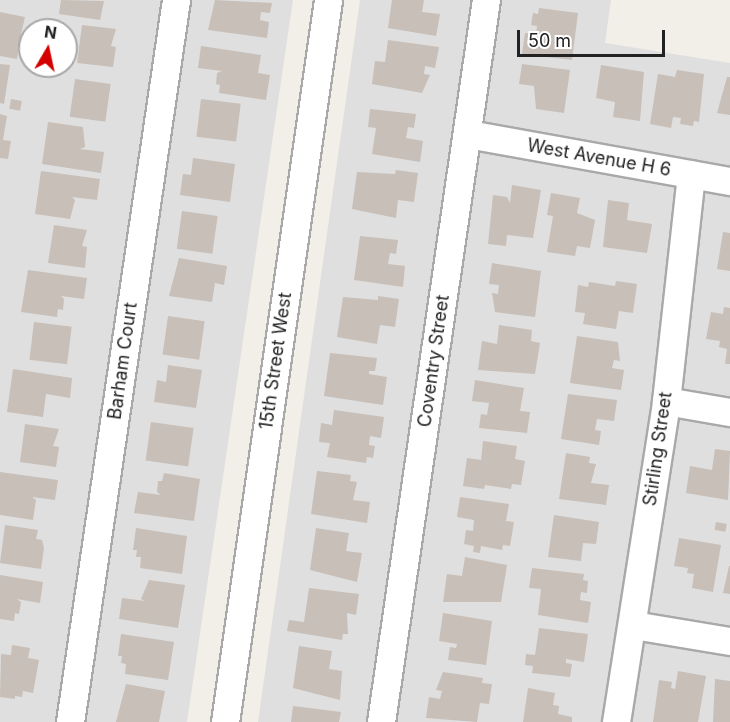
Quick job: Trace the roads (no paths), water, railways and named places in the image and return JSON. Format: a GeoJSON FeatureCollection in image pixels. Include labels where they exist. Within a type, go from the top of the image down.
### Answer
{"type":"FeatureCollection","features":[{"type":"Feature","properties":{"kind":"street","name":"Barham Court"},"geometry":{"type":"LineString","coordinates":[[70,722],[176,0]]}},
{"type":"Feature","properties":{"kind":"street","name":"15th Street West"},"geometry":{"type":"LineString","coordinates":[[225,722],[328,0]]}},
{"type":"Feature","properties":{"kind":"street","name":"Coventry Street"},"geometry":{"type":"LineString","coordinates":[[381,722],[486,0]]}},
{"type":"Feature","properties":{"kind":"street","name":"West Avenue H 6"},"geometry":{"type":"LineString","coordinates":[[468,134],[730,181]]}},
{"type":"Feature","properties":{"kind":"street","name":"Stirling Street"},"geometry":{"type":"LineString","coordinates":[[616,722],[666,401],[691,174]]}},
{"type":"Feature","properties":{"kind":"street"},"geometry":{"type":"LineString","coordinates":[[666,401],[730,412]]}},
{"type":"Feature","properties":{"kind":"street"},"geometry":{"type":"LineString","coordinates":[[633,624],[730,641]]}}]}
